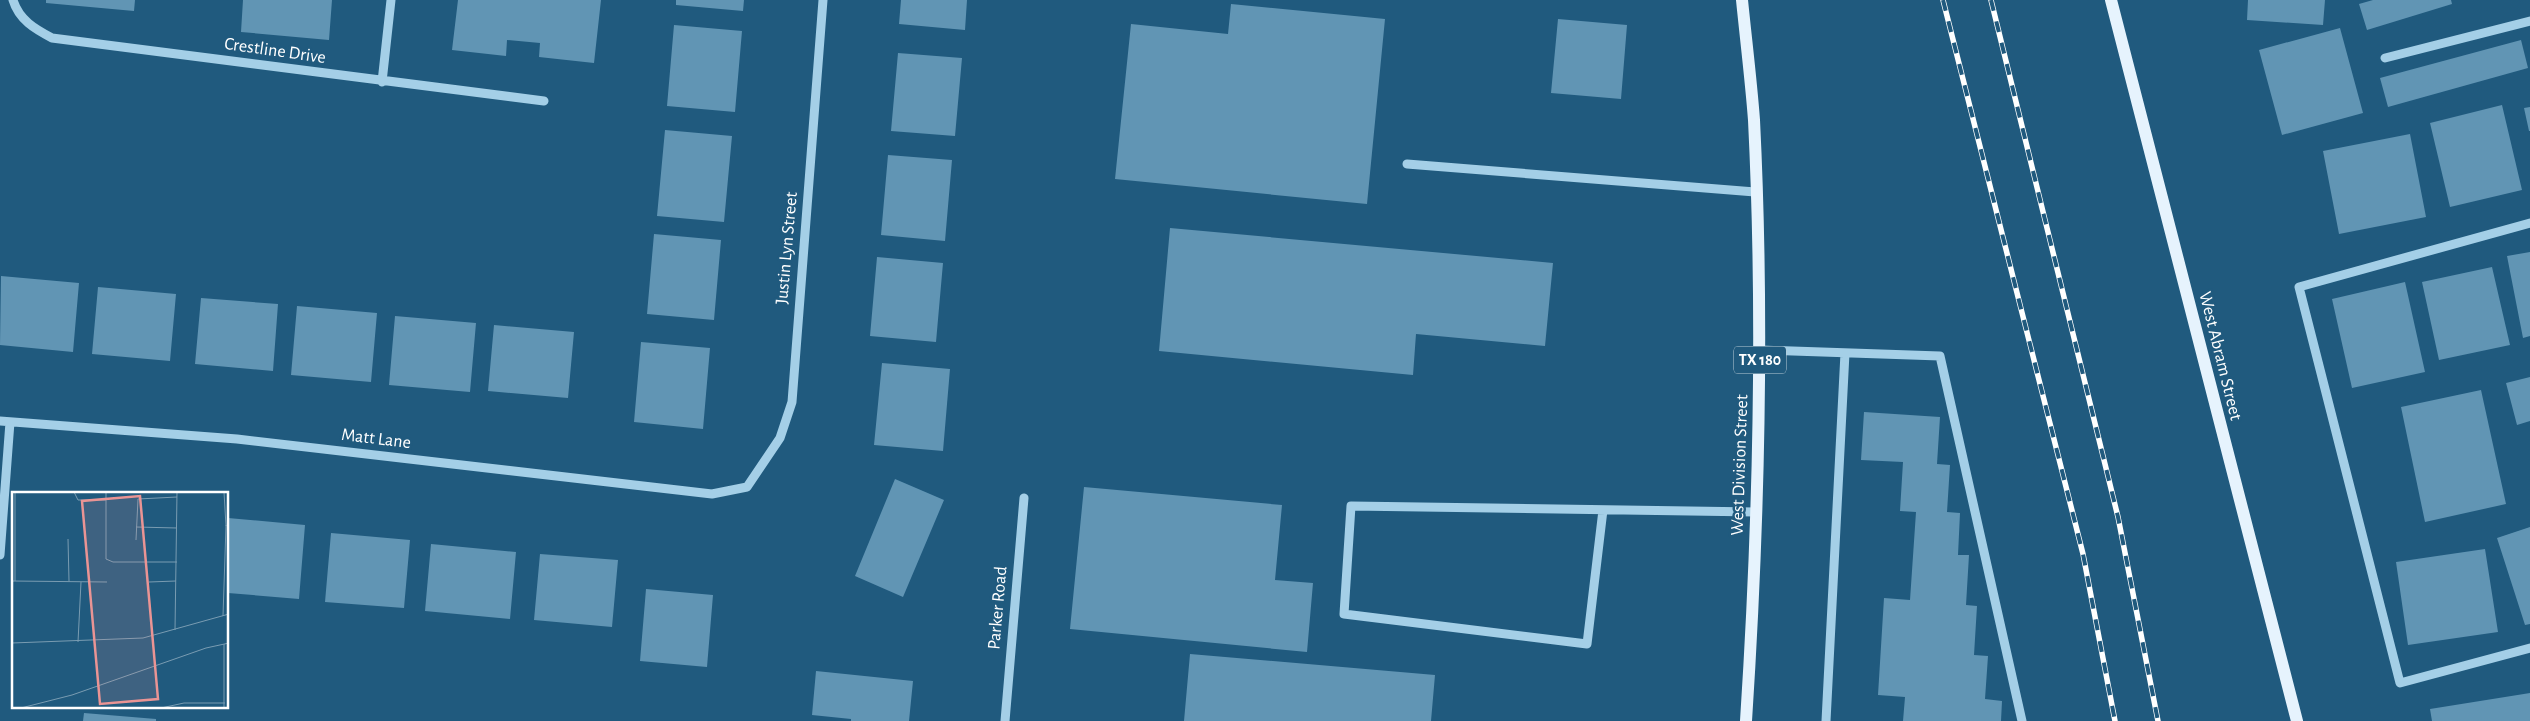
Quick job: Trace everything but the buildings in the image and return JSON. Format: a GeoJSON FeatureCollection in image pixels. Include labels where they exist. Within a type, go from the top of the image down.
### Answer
{"type":"FeatureCollection","features":[{"type":"Feature","properties":{"kind":"main road","name":"West Division Street"},"geometry":{"type":"LineString","coordinates":[[1742,0],[1754,119],[1761,350],[1754,611],[1746,721]]}},
{"type":"Feature","properties":{"kind":"main road","name":"West Abram Street"},"geometry":{"type":"LineString","coordinates":[[2111,0],[2297,721]]}},
{"type":"Feature","properties":{"kind":"street"},"geometry":{"type":"LineString","coordinates":[[382,82],[391,0]]}},
{"type":"Feature","properties":{"kind":"street","name":"Justin Lyn Street"},"geometry":{"type":"LineString","coordinates":[[747,487],[780,438],[792,402],[823,0]]}},
{"type":"Feature","properties":{"kind":"street","name":"Crestline Drive"},"geometry":{"type":"LineString","coordinates":[[14,4],[30,27],[52,38],[382,82],[544,101]]}},
{"type":"Feature","properties":{"kind":"street"},"geometry":{"type":"LineString","coordinates":[[2385,58],[2530,21]]}},
{"type":"Feature","properties":{"kind":"street"},"geometry":{"type":"LineString","coordinates":[[1407,164],[1756,192]]}},
{"type":"Feature","properties":{"kind":"street"},"geometry":{"type":"LineString","coordinates":[[2530,223],[2299,287],[2400,683],[2530,648]]}},
{"type":"Feature","properties":{"kind":"street"},"geometry":{"type":"LineString","coordinates":[[1761,350],[1940,356],[2022,721]]}},
{"type":"Feature","properties":{"kind":"street"},"geometry":{"type":"LineString","coordinates":[[1826,721],[1845,353]]}},
{"type":"Feature","properties":{"kind":"street","name":"Matt Lane"},"geometry":{"type":"LineString","coordinates":[[0,421],[237,439],[712,494],[747,487]]}},
{"type":"Feature","properties":{"kind":"street"},"geometry":{"type":"LineString","coordinates":[[0,555],[10,422]]}},
{"type":"Feature","properties":{"kind":"street","name":"Parker Road"},"geometry":{"type":"LineString","coordinates":[[1004,721],[1024,498]]}},
{"type":"Feature","properties":{"kind":"street"},"geometry":{"type":"LineString","coordinates":[[1603,510],[1588,644],[1344,614],[1351,506],[1756,512]]}},
{"type":"Feature","properties":{"kind":"railway"},"geometry":{"type":"LineString","coordinates":[[1943,0],[2083,554],[2115,721]]}},
{"type":"Feature","properties":{"kind":"railway"},"geometry":{"type":"LineString","coordinates":[[1991,0],[2118,517],[2158,721]]}}]}
